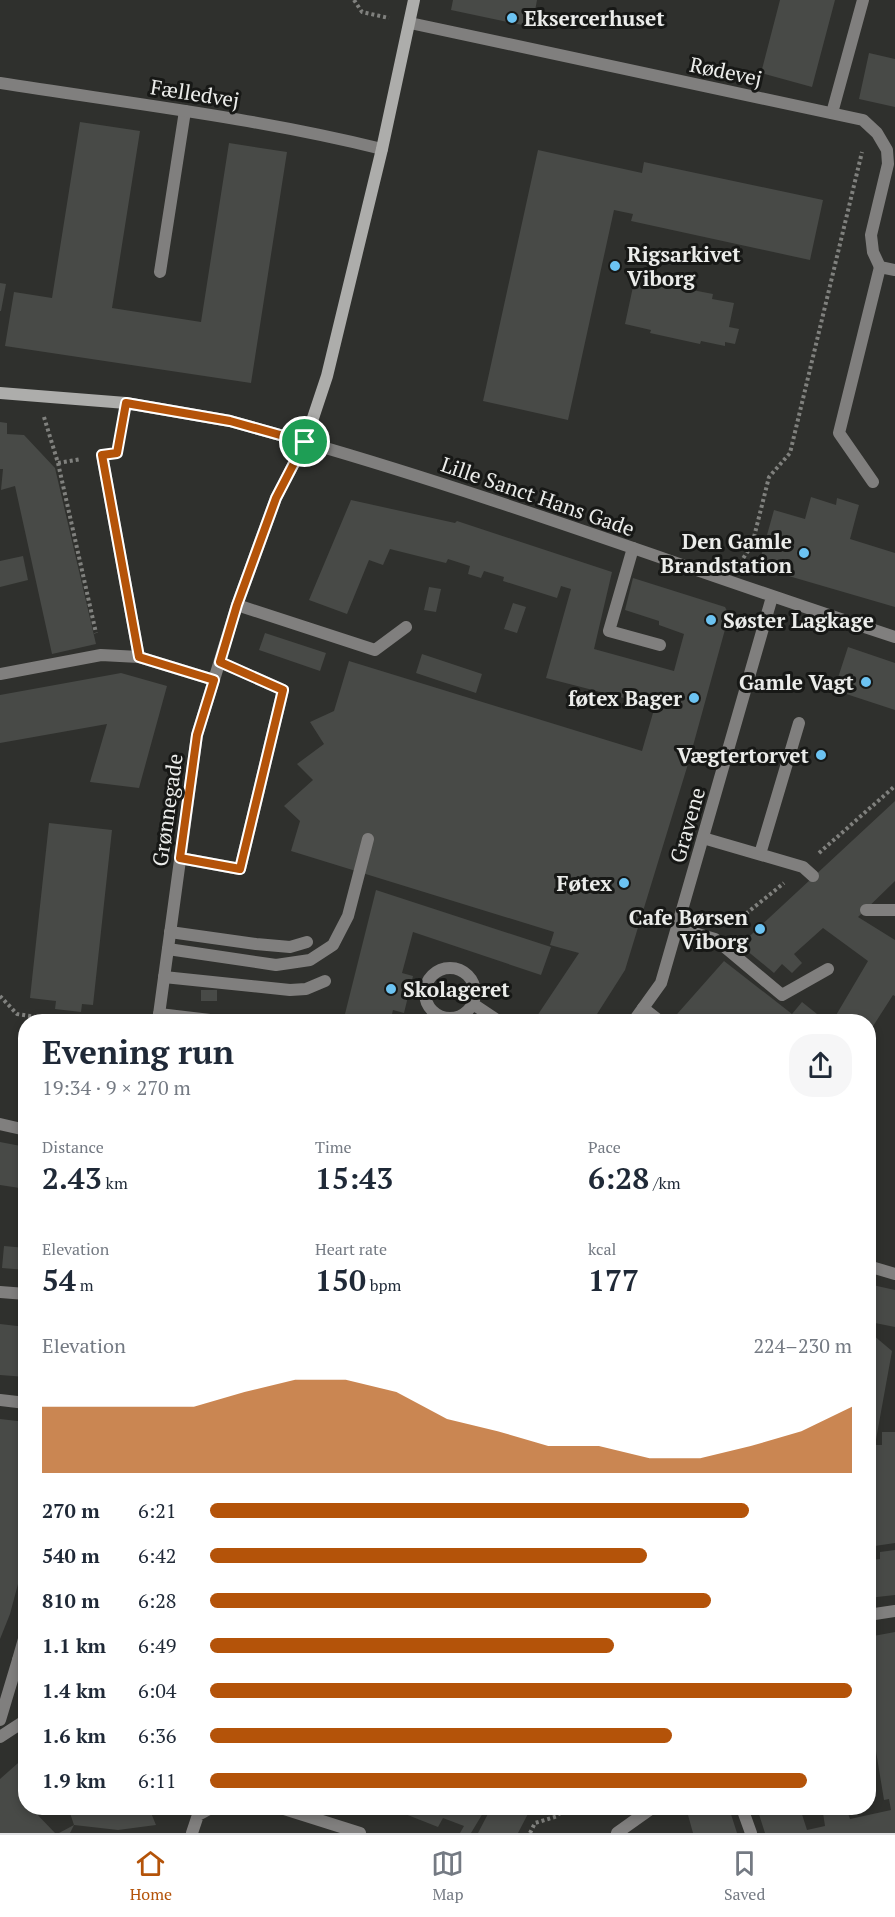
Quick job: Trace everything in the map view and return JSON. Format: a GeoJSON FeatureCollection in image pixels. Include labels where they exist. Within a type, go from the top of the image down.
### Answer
{"type":"FeatureCollection","features":[{"type":"Feature","properties":{"kind":"street"},"geometry":{"type":"LineString","coordinates":[[0,393],[126,403],[230,421],[305,442],[327,376],[382,149],[414,0]]}},
{"type":"Feature","properties":{"kind":"street"},"geometry":{"type":"LineString","coordinates":[[832,113],[863,0]]}},
{"type":"Feature","properties":{"kind":"street","name":"Rødevej"},"geometry":{"type":"LineString","coordinates":[[410,23],[832,113],[863,120],[868,125]]}},
{"type":"Feature","properties":{"kind":"street","name":"Fælledvej"},"geometry":{"type":"LineString","coordinates":[[0,83],[185,111],[340,139],[382,149]]}},
{"type":"Feature","properties":{"kind":"street"},"geometry":{"type":"LineString","coordinates":[[160,272],[185,111]]}},
{"type":"Feature","properties":{"kind":"street"},"geometry":{"type":"LineString","coordinates":[[868,125],[877,133],[887,150],[888,164],[871,235],[873,252],[880,267],[839,433],[873,482]]}},
{"type":"Feature","properties":{"kind":"street"},"geometry":{"type":"LineString","coordinates":[[880,267],[895,270]]}},
{"type":"Feature","properties":{"kind":"street","name":"Lille Sanct Hans Gade"},"geometry":{"type":"LineString","coordinates":[[305,442],[370,460],[895,637]]}},
{"type":"Feature","properties":{"kind":"street","name":"Grønnegade"},"geometry":{"type":"LineString","coordinates":[[159,1014],[197,735],[237,605],[276,498],[305,442]]}},
{"type":"Feature","properties":{"kind":"street"},"geometry":{"type":"LineString","coordinates":[[102,455],[139,657]]}},
{"type":"Feature","properties":{"kind":"street"},"geometry":{"type":"LineString","coordinates":[[633,548],[609,631],[660,645]]}},
{"type":"Feature","properties":{"kind":"street","name":"Gravene"},"geometry":{"type":"LineString","coordinates":[[639,1014],[661,982],[772,597]]}},
{"type":"Feature","properties":{"kind":"street"},"geometry":{"type":"LineString","coordinates":[[237,605],[375,650],[406,627]]}},
{"type":"Feature","properties":{"kind":"street"},"geometry":{"type":"LineString","coordinates":[[0,674],[101,655],[139,657],[214,680]]}},
{"type":"Feature","properties":{"kind":"street"},"geometry":{"type":"LineString","coordinates":[[180,858],[240,869],[283,690],[220,662]]}},
{"type":"Feature","properties":{"kind":"street"},"geometry":{"type":"LineString","coordinates":[[760,854],[798,723]]}},
{"type":"Feature","properties":{"kind":"street"},"geometry":{"type":"LineString","coordinates":[[703,838],[803,867],[813,876]]}},
{"type":"Feature","properties":{"kind":"street"},"geometry":{"type":"LineString","coordinates":[[168,949],[276,965],[310,960],[333,945],[348,916],[368,839]]}},
{"type":"Feature","properties":{"kind":"street"},"geometry":{"type":"LineString","coordinates":[[866,910],[895,910]]}},
{"type":"Feature","properties":{"kind":"street"},"geometry":{"type":"LineString","coordinates":[[677,928],[716,939],[782,995],[828,969]]}},
{"type":"Feature","properties":{"kind":"street"},"geometry":{"type":"LineString","coordinates":[[170,932],[290,947],[308,942]]}},
{"type":"Feature","properties":{"kind":"street"},"geometry":{"type":"LineString","coordinates":[[436,1014],[426,1002],[427,982],[442,969],[452,968],[462,970],[470,976],[474,985],[476,995],[473,1004],[464,1014]]}},
{"type":"Feature","properties":{"kind":"street"},"geometry":{"type":"LineString","coordinates":[[164,977],[290,990],[306,989],[325,981]]}},
{"type":"Feature","properties":{"kind":"street"},"geometry":{"type":"LineString","coordinates":[[473,1004],[488,1014]]}},
{"type":"Feature","properties":{"kind":"street"},"geometry":{"type":"LineString","coordinates":[[643,1008],[651,1014]]}},
{"type":"Feature","properties":{"kind":"street"},"geometry":{"type":"LineString","coordinates":[[0,1124],[18,1128]]}},
{"type":"Feature","properties":{"kind":"street"},"geometry":{"type":"LineString","coordinates":[[876,1268],[895,1274]]}},
{"type":"Feature","properties":{"kind":"street"},"geometry":{"type":"LineString","coordinates":[[0,1292],[18,1293]]}},
{"type":"Feature","properties":{"kind":"street"},"geometry":{"type":"LineString","coordinates":[[0,1400],[18,1402]]}},
{"type":"Feature","properties":{"kind":"street"},"geometry":{"type":"LineString","coordinates":[[876,1614],[895,1611]]}},
{"type":"Feature","properties":{"kind":"street"},"geometry":{"type":"LineString","coordinates":[[0,1720],[18,1660]]}},
{"type":"Feature","properties":{"kind":"street"},"geometry":{"type":"LineString","coordinates":[[0,1737],[18,1725]]}},
{"type":"Feature","properties":{"kind":"street"},"geometry":{"type":"LineString","coordinates":[[192,1833],[198,1815]]}},
{"type":"Feature","properties":{"kind":"street"},"geometry":{"type":"LineString","coordinates":[[306,1815],[360,1833]]}},
{"type":"Feature","properties":{"kind":"street"},"geometry":{"type":"LineString","coordinates":[[617,1833],[642,1815]]}},
{"type":"Feature","properties":{"kind":"street"},"geometry":{"type":"LineString","coordinates":[[745,1815],[751,1833]]}},
{"type":"Feature","properties":{"kind":"path"},"geometry":{"type":"LineString","coordinates":[[354,0],[363,12],[410,23]]}},
{"type":"Feature","properties":{"kind":"path"},"geometry":{"type":"LineString","coordinates":[[728,582],[752,545],[769,477],[790,453],[868,125]]}},
{"type":"Feature","properties":{"kind":"path"},"geometry":{"type":"LineString","coordinates":[[37,396],[58,463],[101,655]]}},
{"type":"Feature","properties":{"kind":"path"},"geometry":{"type":"LineString","coordinates":[[58,463],[117,453],[126,403]]}},
{"type":"Feature","properties":{"kind":"path"},"geometry":{"type":"LineString","coordinates":[[0,996],[18,1014]]}},
{"type":"Feature","properties":{"kind":"path"},"geometry":{"type":"LineString","coordinates":[[530,1833],[535,1823],[558,1815]]}},
{"type":"Feature","properties":{"kind":"building","name":"Eksercerhuset"},"geometry":{"type":"Polygon","coordinates":[[[453,0],[537,0],[532,27],[451,10],[453,0]]]}},
{"type":"Feature","properties":{"kind":"building"},"geometry":{"type":"Polygon","coordinates":[[[780,0],[835,0],[812,87],[761,73],[780,0]]]}},
{"type":"Feature","properties":{"kind":"building"},"geometry":{"type":"Polygon","coordinates":[[[869,53],[895,59],[895,107],[859,99],[869,53]]]}},
{"type":"Feature","properties":{"kind":"building"},"geometry":{"type":"Polygon","coordinates":[[[80,122],[140,131],[112,308],[201,322],[229,143],[287,152],[251,383],[5,346],[14,292],[52,298],[80,122]]]}},
{"type":"Feature","properties":{"kind":"building"},"geometry":{"type":"Polygon","coordinates":[[[538,150],[642,173],[644,162],[823,200],[810,260],[631,221],[633,214],[614,210],[568,420],[483,401],[538,150]]]}},
{"type":"Feature","properties":{"kind":"building"},"geometry":{"type":"Polygon","coordinates":[[[634,282],[660,287],[661,284],[713,294],[712,299],[734,303],[729,327],[739,329],[735,344],[725,342],[725,346],[701,341],[700,344],[650,333],[651,330],[625,324],[634,282]]]}},
{"type":"Feature","properties":{"kind":"building"},"geometry":{"type":"Polygon","coordinates":[[[0,283],[6,284],[1,311],[0,311],[0,283]]]}},
{"type":"Feature","properties":{"kind":"building"},"geometry":{"type":"Polygon","coordinates":[[[0,422],[7,423],[7,434],[24,435],[55,468],[96,644],[52,654],[15,486],[1,490],[3,469],[0,469],[0,422]]]}},
{"type":"Feature","properties":{"kind":"building","name":"Den Gamle Brandstation"},"geometry":{"type":"Polygon","coordinates":[[[811,497],[836,505],[837,498],[859,505],[850,539],[895,553],[895,607],[758,567],[774,510],[805,519],[811,497]]]}},
{"type":"Feature","properties":{"kind":"building"},"geometry":{"type":"Polygon","coordinates":[[[351,500],[455,523],[457,521],[612,572],[594,649],[674,671],[684,634],[659,625],[659,621],[625,610],[633,578],[725,607],[729,615],[688,764],[625,970],[597,1014],[538,1014],[579,953],[550,945],[554,932],[291,851],[300,821],[284,806],[313,780],[297,764],[324,744],[310,722],[334,711],[349,661],[642,751],[655,706],[546,678],[571,589],[561,586],[557,598],[503,581],[504,577],[484,571],[481,578],[468,574],[470,566],[448,559],[446,563],[390,549],[383,565],[369,560],[347,614],[309,600],[351,500]]]}},
{"type":"Feature","properties":{"kind":"building"},"geometry":{"type":"Polygon","coordinates":[[[23,556],[28,580],[0,587],[0,561],[23,556]]]}},
{"type":"Feature","properties":{"kind":"building"},"geometry":{"type":"Polygon","coordinates":[[[429,587],[441,589],[436,612],[424,610],[429,587]]]}},
{"type":"Feature","properties":{"kind":"building"},"geometry":{"type":"Polygon","coordinates":[[[513,603],[526,607],[517,633],[504,629],[513,603]]]}},
{"type":"Feature","properties":{"kind":"building"},"geometry":{"type":"Polygon","coordinates":[[[265,633],[326,653],[320,671],[259,650],[265,633]]]}},
{"type":"Feature","properties":{"kind":"building","name":"Gamle Vagt"},"geometry":{"type":"Polygon","coordinates":[[[848,647],[895,663],[895,710],[834,690],[848,647]]]}},
{"type":"Feature","properties":{"kind":"building"},"geometry":{"type":"Polygon","coordinates":[[[422,654],[482,674],[476,693],[416,673],[422,654]]]}},
{"type":"Feature","properties":{"kind":"building"},"geometry":{"type":"Polygon","coordinates":[[[121,673],[167,686],[139,788],[90,782],[107,724],[0,743],[0,695],[121,673]]]}},
{"type":"Feature","properties":{"kind":"building"},"geometry":{"type":"Polygon","coordinates":[[[895,801],[895,881],[858,917],[895,940],[895,996],[893,995],[876,1022],[876,1014],[837,1014],[868,961],[823,928],[794,954],[802,963],[792,973],[782,964],[774,973],[740,945],[895,801]]]}},
{"type":"Feature","properties":{"kind":"building"},"geometry":{"type":"Polygon","coordinates":[[[49,823],[112,830],[93,1005],[82,1004],[81,1012],[55,1009],[56,1001],[30,998],[49,823]]]}},
{"type":"Feature","properties":{"kind":"building"},"geometry":{"type":"Polygon","coordinates":[[[376,890],[551,947],[541,975],[413,932],[402,973],[413,976],[404,1013],[393,1010],[392,1014],[345,1014],[376,890]]]}},
{"type":"Feature","properties":{"kind":"building"},"geometry":{"type":"Polygon","coordinates":[[[724,961],[792,1014],[677,1014],[724,961]]]}},
{"type":"Feature","properties":{"kind":"building"},"geometry":{"type":"Polygon","coordinates":[[[201,990],[217,990],[217,1001],[201,1001],[201,990]]]}},
{"type":"Feature","properties":{"kind":"building"},"geometry":{"type":"Polygon","coordinates":[[[802,1002],[817,1014],[792,1014],[802,1002]]]}},
{"type":"Feature","properties":{"kind":"building"},"geometry":{"type":"Polygon","coordinates":[[[0,1142],[18,1145],[18,1188],[0,1185],[0,1142]]]}},
{"type":"Feature","properties":{"kind":"building"},"geometry":{"type":"Polygon","coordinates":[[[4,1246],[18,1247],[18,1269],[2,1268],[4,1246]]]}},
{"type":"Feature","properties":{"kind":"building"},"geometry":{"type":"Polygon","coordinates":[[[876,1286],[895,1290],[895,1327],[876,1323],[876,1286]]]}},
{"type":"Feature","properties":{"kind":"building"},"geometry":{"type":"Polygon","coordinates":[[[0,1324],[18,1326],[18,1376],[0,1375],[0,1324]]]}},
{"type":"Feature","properties":{"kind":"building"},"geometry":{"type":"Polygon","coordinates":[[[876,1338],[892,1351],[876,1439],[876,1338]]]}},
{"type":"Feature","properties":{"kind":"building"},"geometry":{"type":"Polygon","coordinates":[[[0,1419],[18,1421],[18,1584],[0,1639],[0,1419]]]}},
{"type":"Feature","properties":{"kind":"building"},"geometry":{"type":"Polygon","coordinates":[[[882,1432],[895,1432],[895,1543],[876,1546],[876,1445],[882,1445],[882,1432]]]}},
{"type":"Feature","properties":{"kind":"building"},"geometry":{"type":"Polygon","coordinates":[[[895,1550],[895,1595],[876,1597],[876,1559],[880,1559],[880,1552],[895,1550]]]}},
{"type":"Feature","properties":{"kind":"building"},"geometry":{"type":"Polygon","coordinates":[[[895,1632],[895,1833],[765,1833],[759,1815],[802,1815],[807,1830],[825,1826],[823,1815],[849,1815],[850,1819],[891,1810],[889,1799],[884,1800],[876,1751],[876,1636],[895,1632]]]}},
{"type":"Feature","properties":{"kind":"building"},"geometry":{"type":"Polygon","coordinates":[[[18,1763],[18,1815],[38,1815],[55,1833],[0,1833],[0,1779],[18,1763]]]}},
{"type":"Feature","properties":{"kind":"building"},"geometry":{"type":"Polygon","coordinates":[[[71,1815],[152,1815],[156,1825],[118,1830],[74,1825],[71,1815]]]}},
{"type":"Feature","properties":{"kind":"building"},"geometry":{"type":"Polygon","coordinates":[[[408,1815],[482,1815],[471,1833],[460,1833],[464,1826],[443,1818],[438,1827],[408,1815]]]}},
{"type":"Feature","properties":{"kind":"building"},"geometry":{"type":"Polygon","coordinates":[[[487,1815],[527,1815],[518,1833],[478,1833],[487,1815]]]}},
{"type":"Feature","properties":{"kind":"building"},"geometry":{"type":"Polygon","coordinates":[[[688,1815],[731,1815],[737,1833],[693,1833],[688,1815]]]}},
{"type":"Feature","properties":{"kind":"building"},"geometry":{"type":"Polygon","coordinates":[[[74,1825],[70,1833],[59,1833],[74,1825]]]}},
{"type":"Feature","properties":{"kind":"place","name":"Eksercerhuset"},"geometry":{"type":"Point","coordinates":[512,18]}},
{"type":"Feature","properties":{"kind":"place","name":"Rigsarkivet Viborg"},"geometry":{"type":"Point","coordinates":[615,266]}},
{"type":"Feature","properties":{"kind":"place","name":"Den Gamle Brandstation"},"geometry":{"type":"Point","coordinates":[804,553]}},
{"type":"Feature","properties":{"kind":"place","name":"Søster Lagkage"},"geometry":{"type":"Point","coordinates":[711,620]}},
{"type":"Feature","properties":{"kind":"place","name":"Gamle Vagt"},"geometry":{"type":"Point","coordinates":[866,682]}},
{"type":"Feature","properties":{"kind":"place","name":"føtex Bager"},"geometry":{"type":"Point","coordinates":[694,698]}},
{"type":"Feature","properties":{"kind":"place","name":"Vægtertorvet"},"geometry":{"type":"Point","coordinates":[821,755]}},
{"type":"Feature","properties":{"kind":"place","name":"Føtex"},"geometry":{"type":"Point","coordinates":[624,883]}},
{"type":"Feature","properties":{"kind":"place","name":"Cafe Børsen Viborg"},"geometry":{"type":"Point","coordinates":[760,929]}},
{"type":"Feature","properties":{"kind":"place","name":"Skolageret"},"geometry":{"type":"Point","coordinates":[391,989]}},
{"type":"Feature","properties":{"kind":"route"},"geometry":{"type":"LineString","coordinates":[[126,403],[230,421],[305,442],[276,498],[237,605],[220,662],[283,690],[240,869],[180,858],[197,735],[214,680],[139,657],[102,455],[117,453],[126,403]]}}]}
